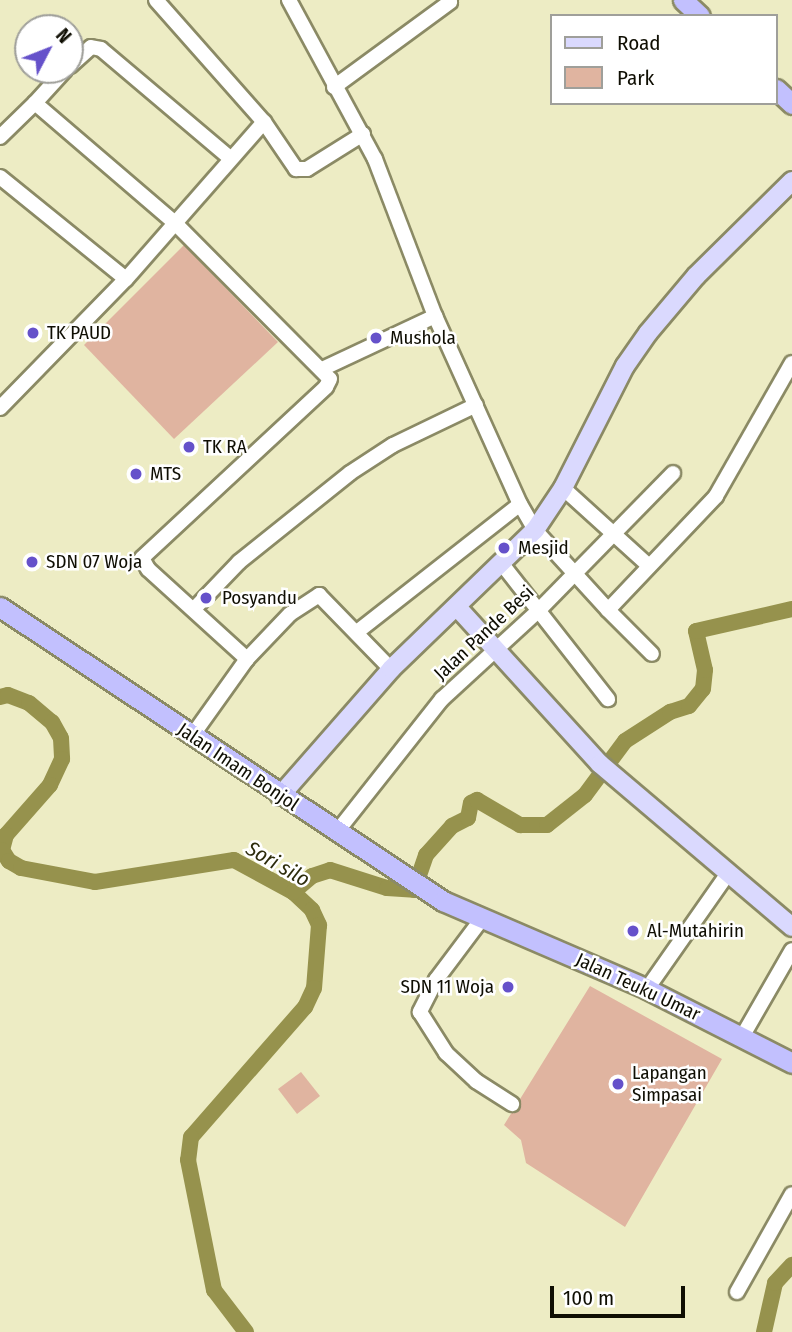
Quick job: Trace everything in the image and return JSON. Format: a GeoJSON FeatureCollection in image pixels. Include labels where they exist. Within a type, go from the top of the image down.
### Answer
{"type":"FeatureCollection","features":[{"type":"Feature","properties":{"kind":"highway"},"geometry":{"type":"LineString","coordinates":[[683,0],[698,14]]}},
{"type":"Feature","properties":{"kind":"highway"},"geometry":{"type":"LineString","coordinates":[[778,91],[792,104]]}},
{"type":"Feature","properties":{"kind":"highway","name":"Jalan Imam Bonjol"},"geometry":{"type":"LineString","coordinates":[[2,612],[394,872],[481,920]]}},
{"type":"Feature","properties":{"kind":"highway","name":"Jalan Teuku Umar"},"geometry":{"type":"LineString","coordinates":[[481,920],[647,989],[792,1063]]}},
{"type":"Feature","properties":{"kind":"main road"},"geometry":{"type":"LineString","coordinates":[[280,796],[391,669],[536,530],[563,488],[625,366],[648,333],[696,276],[792,181]]}},
{"type":"Feature","properties":{"kind":"main road"},"geometry":{"type":"LineString","coordinates":[[457,607],[494,651],[600,764],[792,927]]}},
{"type":"Feature","properties":{"kind":"street"},"geometry":{"type":"LineString","coordinates":[[156,0],[264,122],[299,170],[363,134]]}},
{"type":"Feature","properties":{"kind":"street"},"geometry":{"type":"LineString","coordinates":[[289,0],[334,87],[363,134],[435,316],[520,504],[536,530],[652,654]]}},
{"type":"Feature","properties":{"kind":"street"},"geometry":{"type":"LineString","coordinates":[[334,87],[451,1]]}},
{"type":"Feature","properties":{"kind":"street"},"geometry":{"type":"LineString","coordinates":[[84,53],[91,47],[102,49],[230,158]]}},
{"type":"Feature","properties":{"kind":"street"},"geometry":{"type":"LineString","coordinates":[[0,137],[52,84]]}},
{"type":"Feature","properties":{"kind":"street"},"geometry":{"type":"LineString","coordinates":[[35,103],[174,222],[330,379],[328,385],[142,556],[148,569],[247,659]]}},
{"type":"Feature","properties":{"kind":"street"},"geometry":{"type":"LineString","coordinates":[[0,408],[126,279],[264,122]]}},
{"type":"Feature","properties":{"kind":"street"},"geometry":{"type":"LineString","coordinates":[[0,177],[126,279]]}},
{"type":"Feature","properties":{"kind":"street"},"geometry":{"type":"LineString","coordinates":[[322,369],[435,316]]}},
{"type":"Feature","properties":{"kind":"street"},"geometry":{"type":"LineString","coordinates":[[608,610],[716,496],[792,363]]}},
{"type":"Feature","properties":{"kind":"street"},"geometry":{"type":"LineString","coordinates":[[194,609],[239,562],[349,473],[393,445],[475,405]]}},
{"type":"Feature","properties":{"kind":"street","name":"Jalan Pande Besi"},"geometry":{"type":"LineString","coordinates":[[336,833],[420,723],[538,611],[612,532],[673,473]]}},
{"type":"Feature","properties":{"kind":"street"},"geometry":{"type":"LineString","coordinates":[[563,488],[649,566]]}},
{"type":"Feature","properties":{"kind":"street"},"geometry":{"type":"LineString","coordinates":[[357,632],[520,504]]}},
{"type":"Feature","properties":{"kind":"street"},"geometry":{"type":"LineString","coordinates":[[502,564],[608,699]]}},
{"type":"Feature","properties":{"kind":"street"},"geometry":{"type":"LineString","coordinates":[[192,736],[247,659],[300,605],[319,595],[391,669]]}},
{"type":"Feature","properties":{"kind":"street"},"geometry":{"type":"LineString","coordinates":[[647,989],[730,872]]}},
{"type":"Feature","properties":{"kind":"street"},"geometry":{"type":"LineString","coordinates":[[481,920],[436,980],[420,1012],[446,1053],[476,1081],[512,1104]]}},
{"type":"Feature","properties":{"kind":"street"},"geometry":{"type":"LineString","coordinates":[[741,1037],[792,950]]}},
{"type":"Feature","properties":{"kind":"street"},"geometry":{"type":"LineString","coordinates":[[737,1292],[792,1194]]}},
{"type":"Feature","properties":{"kind":"green space"},"geometry":{"type":"Polygon","coordinates":[[[184,245],[278,342],[174,439],[84,345],[184,245]]]}},
{"type":"Feature","properties":{"kind":"green space","name":"Lapangan Simpasai"},"geometry":{"type":"Polygon","coordinates":[[[590,986],[722,1059],[625,1227],[526,1163],[521,1140],[504,1125],[590,986]]]}},
{"type":"Feature","properties":{"kind":"green space"},"geometry":{"type":"Polygon","coordinates":[[[301,1072],[320,1096],[297,1114],[278,1089],[301,1072]]]}},
{"type":"Feature","properties":{"kind":"waterway"},"geometry":{"type":"LineString","coordinates":[[293,892],[312,876],[330,870],[387,888],[414,890],[426,855],[452,826],[468,818],[471,803],[477,800],[520,825],[547,825],[585,795],[625,741],[670,712],[689,706],[703,689],[705,670],[696,631],[792,609]]}},
{"type":"Feature","properties":{"kind":"waterway","name":"Sori silo"},"geometry":{"type":"LineString","coordinates":[[0,697],[8,695],[29,703],[52,722],[61,738],[62,759],[50,785],[6,835],[2,850],[9,861],[21,868],[95,882],[234,860],[293,892],[312,910],[319,925],[314,988],[305,1007],[191,1137],[188,1160],[214,1290],[246,1332]]}},
{"type":"Feature","properties":{"kind":"waterway","name":"Sori silo"},"geometry":{"type":"LineString","coordinates":[[764,1332],[775,1283],[792,1265]]}},
{"type":"Feature","properties":{"kind":"place","name":"TK PAUD"},"geometry":{"type":"Point","coordinates":[33,333]}},
{"type":"Feature","properties":{"kind":"place","name":"Mushola"},"geometry":{"type":"Point","coordinates":[376,338]}},
{"type":"Feature","properties":{"kind":"place","name":"TK RA"},"geometry":{"type":"Point","coordinates":[189,447]}},
{"type":"Feature","properties":{"kind":"place","name":"MTS"},"geometry":{"type":"Point","coordinates":[136,474]}},
{"type":"Feature","properties":{"kind":"place","name":"Mesjid"},"geometry":{"type":"Point","coordinates":[504,548]}},
{"type":"Feature","properties":{"kind":"place","name":"SDN 07 Woja"},"geometry":{"type":"Point","coordinates":[32,562]}},
{"type":"Feature","properties":{"kind":"place","name":"Posyandu"},"geometry":{"type":"Point","coordinates":[206,598]}},
{"type":"Feature","properties":{"kind":"place","name":"Al-Mutahirin"},"geometry":{"type":"Point","coordinates":[633,931]}},
{"type":"Feature","properties":{"kind":"place","name":"SDN 11 Woja"},"geometry":{"type":"Point","coordinates":[508,987]}},
{"type":"Feature","properties":{"kind":"place","name":"Lapangan Simpasai"},"geometry":{"type":"Point","coordinates":[618,1084]}}]}
